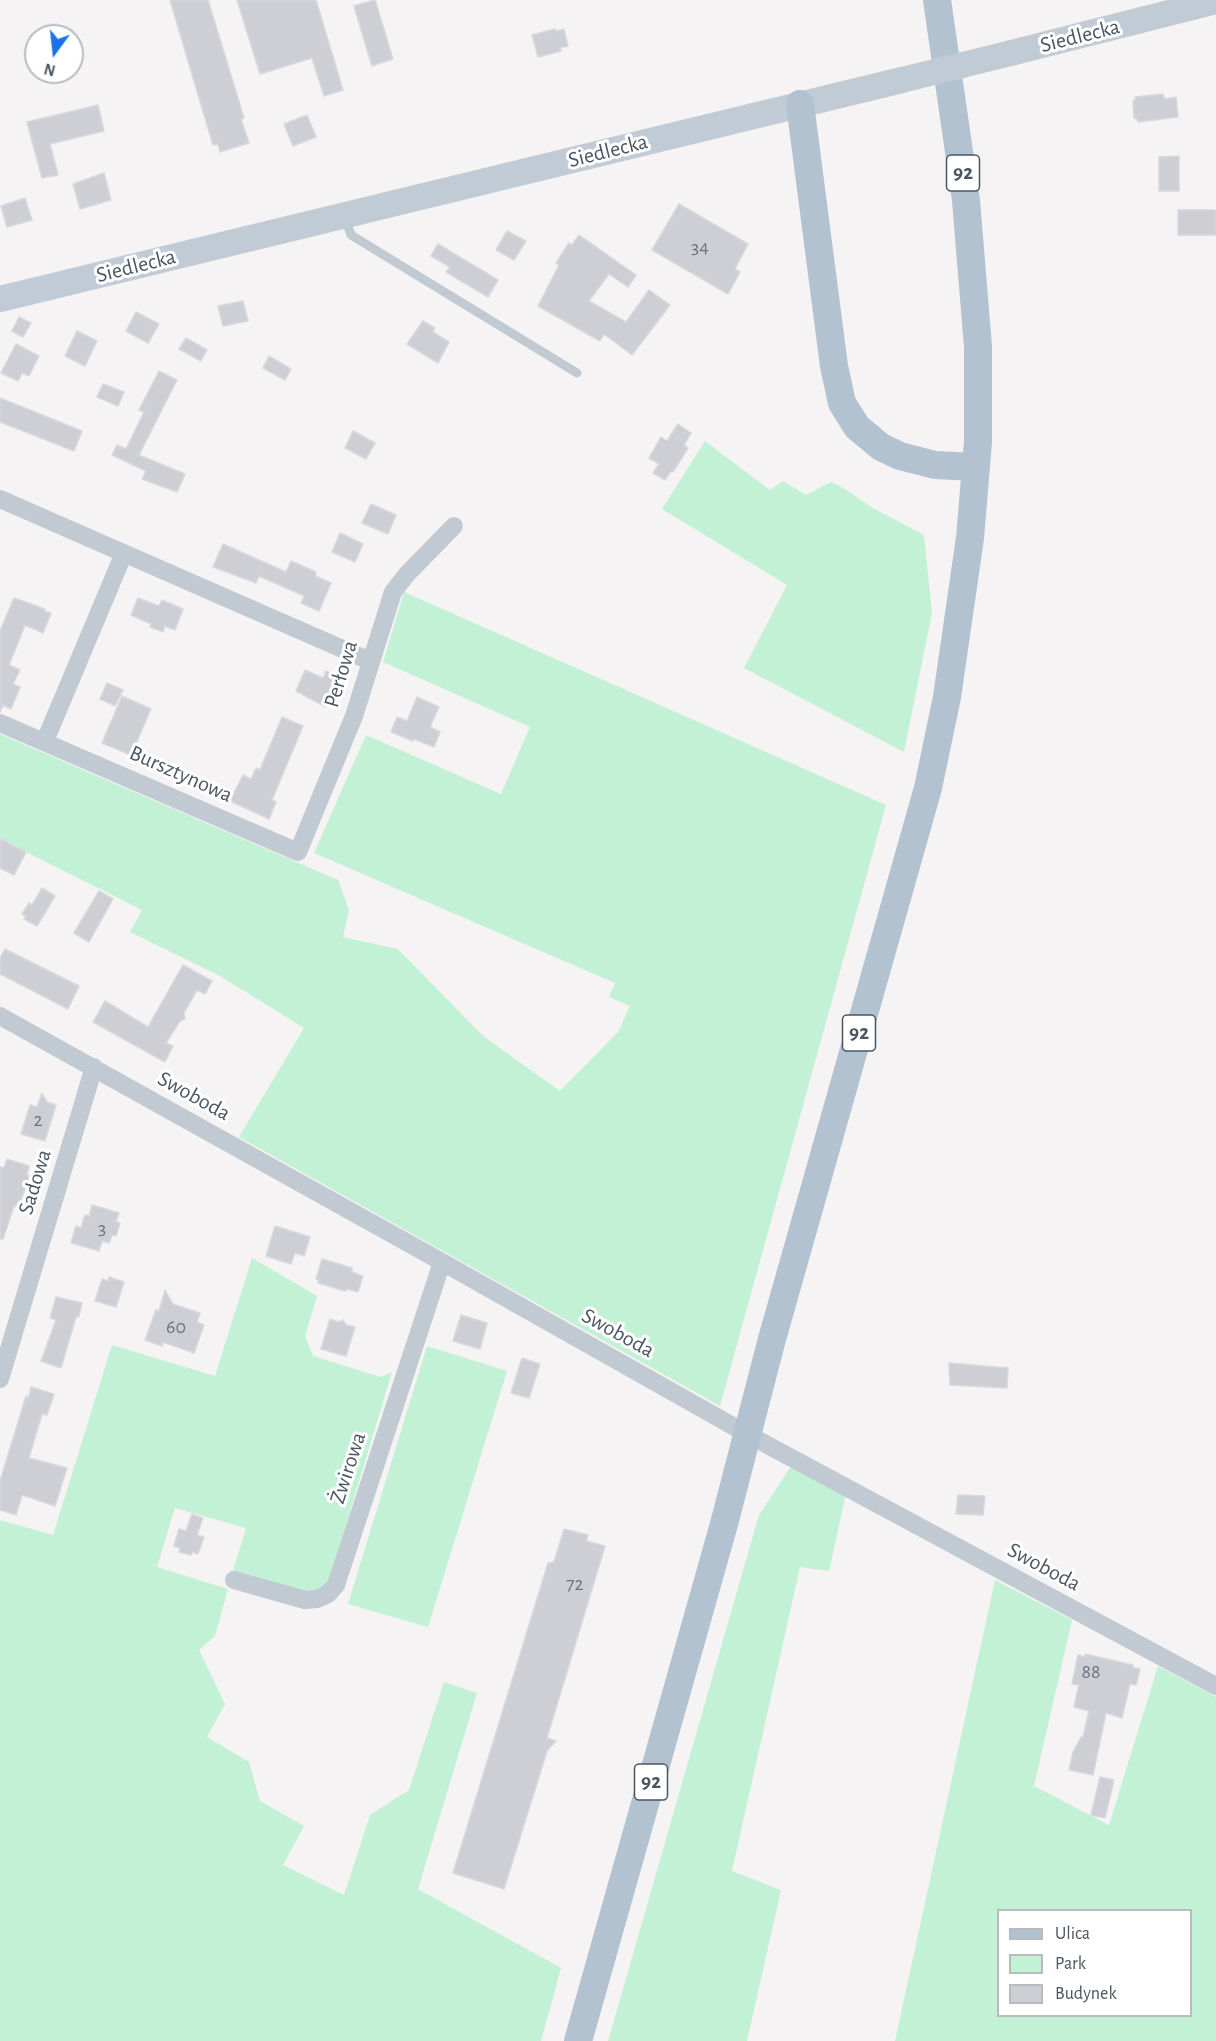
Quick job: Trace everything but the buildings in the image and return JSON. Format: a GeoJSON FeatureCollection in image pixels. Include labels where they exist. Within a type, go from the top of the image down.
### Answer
{"type":"FeatureCollection","features":[{"type":"Feature","properties":{"kind":"main road","name":"92"},"geometry":{"type":"LineString","coordinates":[[578,2041],[928,788],[947,697],[970,538],[979,405],[975,297],[959,143],[938,0]]}},
{"type":"Feature","properties":{"kind":"main road","name":"Siedlecka"},"geometry":{"type":"LineString","coordinates":[[0,299],[1011,53],[1166,8],[1216,1]]}},
{"type":"Feature","properties":{"kind":"main road"},"geometry":{"type":"LineString","coordinates":[[800,104],[834,366],[842,403],[857,427],[881,447],[900,456],[934,465],[976,467]]}},
{"type":"Feature","properties":{"kind":"street"},"geometry":{"type":"LineString","coordinates":[[0,499],[370,661]]}},
{"type":"Feature","properties":{"kind":"street","name":"Perłowa"},"geometry":{"type":"LineString","coordinates":[[298,852],[354,717],[393,592],[407,574],[454,526]]}},
{"type":"Feature","properties":{"kind":"street"},"geometry":{"type":"LineString","coordinates":[[45,741],[124,553]]}},
{"type":"Feature","properties":{"kind":"street","name":"Bursztynowa"},"geometry":{"type":"LineString","coordinates":[[0,723],[298,852]]}},
{"type":"Feature","properties":{"kind":"street","name":"Swoboda"},"geometry":{"type":"LineString","coordinates":[[0,1016],[747,1434],[1216,1686]]}},
{"type":"Feature","properties":{"kind":"street","name":"Sadowa"},"geometry":{"type":"LineString","coordinates":[[0,1379],[94,1067]]}},
{"type":"Feature","properties":{"kind":"street","name":"Żwirowa"},"geometry":{"type":"LineString","coordinates":[[234,1580],[305,1600],[317,1599],[328,1594],[336,1585],[442,1262]]}},
{"type":"Feature","properties":{"kind":"lane"},"geometry":{"type":"LineString","coordinates":[[344,216],[351,235],[577,373]]}},
{"type":"Feature","properties":{"kind":"green space"},"geometry":{"type":"Polygon","coordinates":[[[705,441],[770,490],[783,481],[806,495],[831,482],[871,507],[924,535],[932,613],[904,752],[744,668],[787,585],[662,509],[705,441]]]}},
{"type":"Feature","properties":{"kind":"green space"},"geometry":{"type":"Polygon","coordinates":[[[404,592],[886,805],[720,1406],[239,1137],[304,1028],[220,976],[130,932],[142,910],[0,839],[0,734],[338,880],[349,910],[343,937],[398,949],[483,1036],[560,1091],[618,1032],[630,1006],[609,997],[615,983],[314,853],[366,735],[501,794],[530,727],[383,662],[404,592]]]}},
{"type":"Feature","properties":{"kind":"green space"},"geometry":{"type":"Polygon","coordinates":[[[252,1258],[317,1296],[305,1336],[313,1356],[381,1377],[392,1372],[326,1591],[314,1595],[233,1571],[246,1528],[175,1508],[157,1567],[228,1589],[215,1636],[199,1650],[225,1704],[207,1737],[249,1762],[260,1801],[304,1826],[283,1865],[344,1895],[370,1815],[409,1790],[444,1682],[477,1693],[418,1889],[561,1968],[541,2041],[0,2041],[0,1520],[53,1535],[112,1345],[215,1376],[252,1258]]]}},
{"type":"Feature","properties":{"kind":"green space"},"geometry":{"type":"Polygon","coordinates":[[[427,1346],[507,1371],[428,1627],[348,1604],[427,1346]]]}},
{"type":"Feature","properties":{"kind":"green space"},"geometry":{"type":"Polygon","coordinates":[[[793,1463],[846,1494],[829,1571],[800,1567],[732,1871],[781,1890],[747,2041],[608,2041],[759,1515],[793,1463]]]}},
{"type":"Feature","properties":{"kind":"green space"},"geometry":{"type":"Polygon","coordinates":[[[995,1580],[1072,1620],[1034,1786],[1109,1825],[1158,1666],[1216,1697],[1216,2041],[895,2041],[995,1580]]]}}]}
